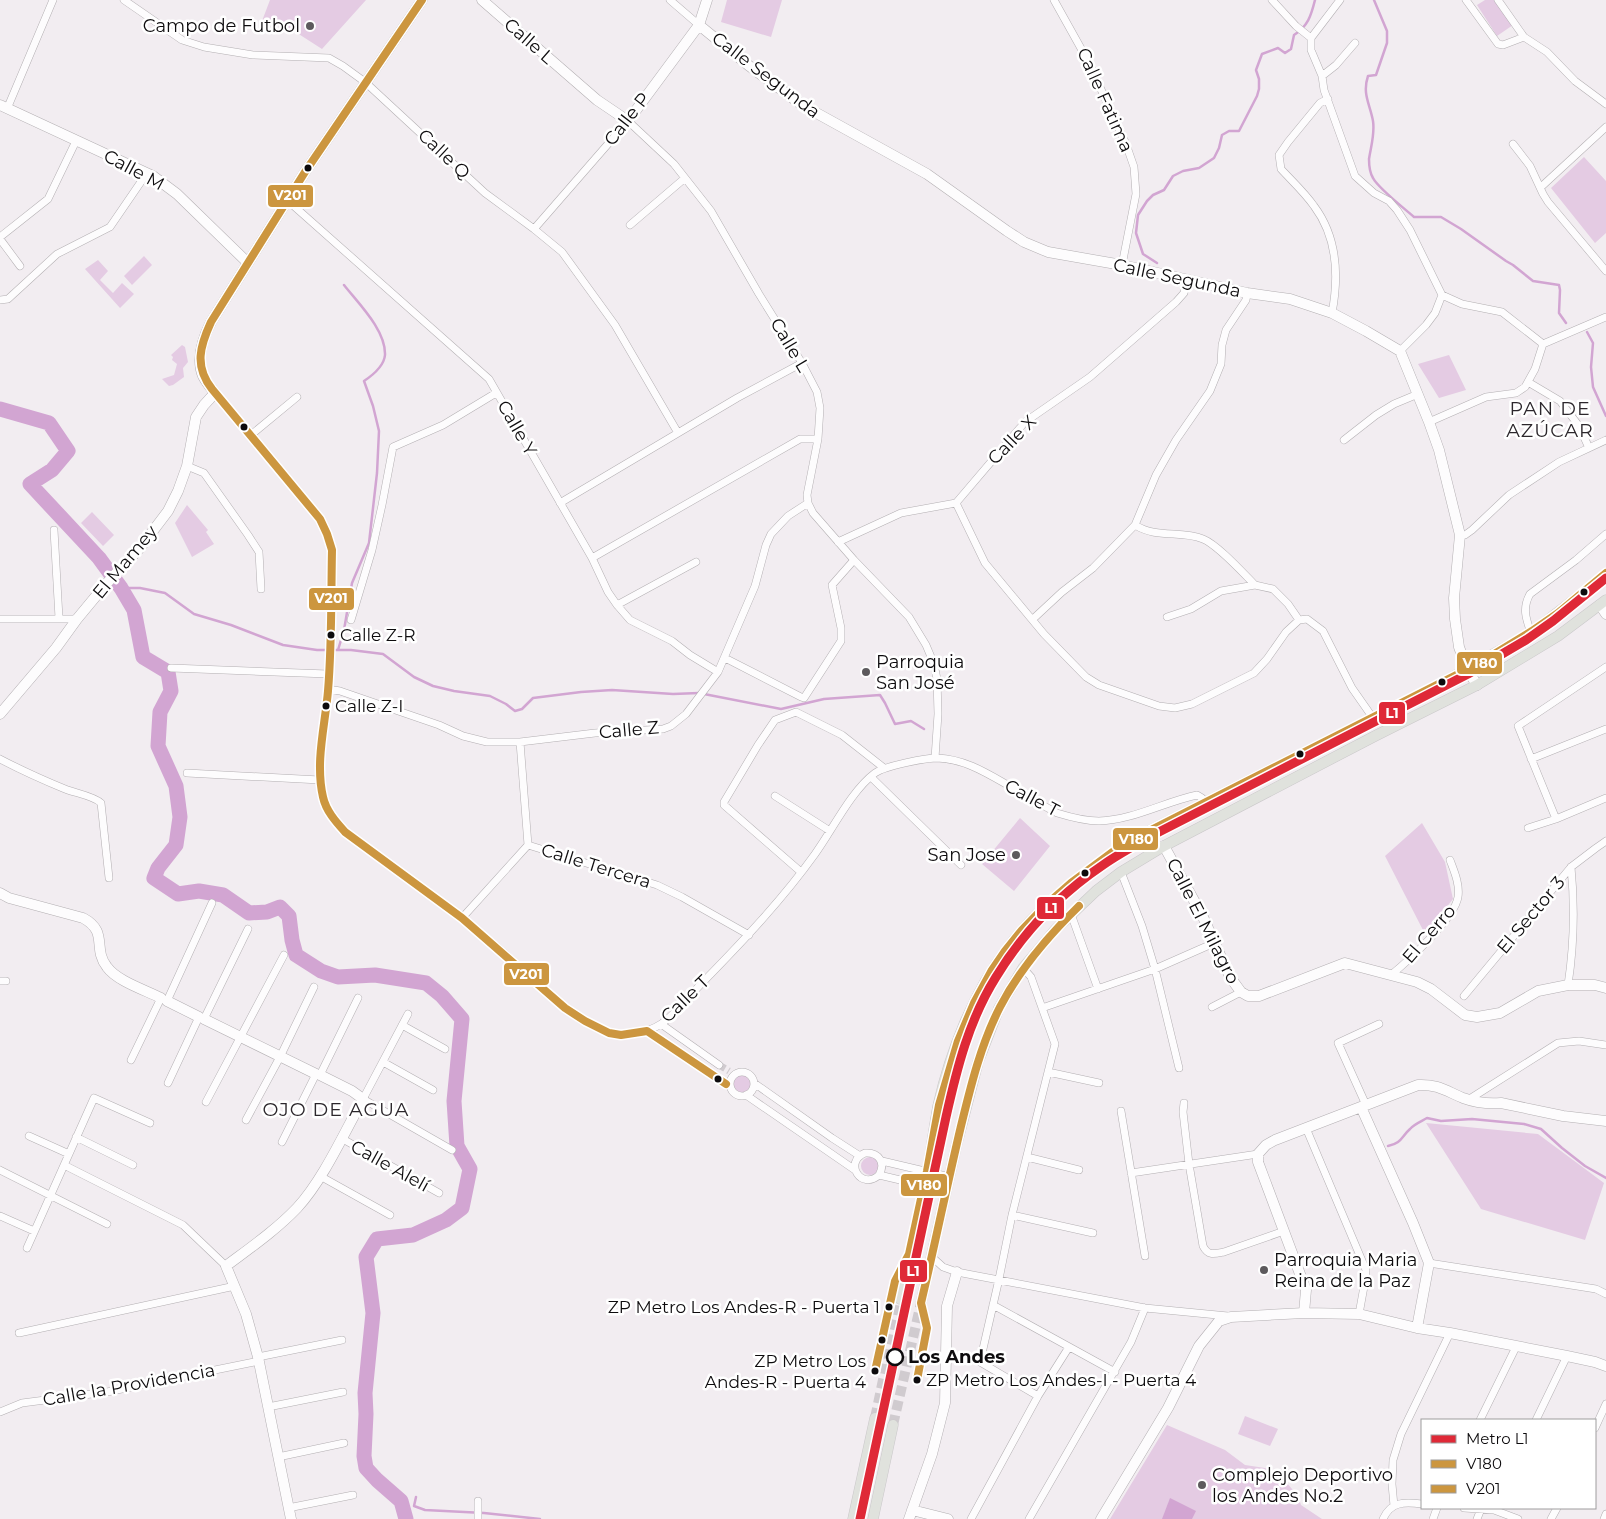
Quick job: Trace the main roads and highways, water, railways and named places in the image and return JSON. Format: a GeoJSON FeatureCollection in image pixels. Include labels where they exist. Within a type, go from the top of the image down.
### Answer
{"type":"FeatureCollection","features":[{"type":"Feature","properties":{"kind":"main road"},"geometry":{"type":"LineString","coordinates":[[900,1299],[927,1171],[938,1105],[958,1041],[974,1004],[992,970],[1022,930],[1047,904],[1114,851],[1205,802],[1468,669],[1531,633],[1598,582]]}},
{"type":"Feature","properties":{"kind":"main road"},"geometry":{"type":"LineString","coordinates":[[921,1303],[978,1062],[999,1008],[1023,968],[1055,930],[1096,891],[1121,872],[1164,846],[1477,685],[1604,606]]}},
{"type":"Feature","properties":{"kind":"main road"},"geometry":{"type":"LineString","coordinates":[[853,1519],[875,1418]]}},
{"type":"Feature","properties":{"kind":"main road"},"geometry":{"type":"LineString","coordinates":[[873,1519],[893,1426]]}},
{"type":"Feature","properties":{"kind":"waterway"},"geometry":{"type":"LineString","coordinates":[[1157,263],[1143,254],[1136,233],[1138,215],[1147,201],[1153,195],[1164,190],[1173,176],[1183,171],[1199,168],[1214,158],[1222,135],[1229,131],[1239,131],[1257,96],[1259,79],[1256,70],[1262,54],[1278,48],[1285,53],[1291,49],[1294,35],[1303,28],[1308,20],[1315,0]]}},
{"type":"Feature","properties":{"kind":"waterway"},"geometry":{"type":"LineString","coordinates":[[1374,0],[1387,31],[1387,43],[1376,75],[1368,76],[1366,82],[1366,94],[1373,126],[1369,159],[1373,178],[1386,193],[1414,217],[1441,217],[1513,265],[1533,281],[1559,285],[1559,313],[1566,323]]}},
{"type":"Feature","properties":{"kind":"waterway"},"geometry":{"type":"LineString","coordinates":[[338,650],[344,630],[352,583],[369,543],[377,473],[379,431],[364,381],[380,366],[385,355],[381,336],[376,327],[344,285]]}},
{"type":"Feature","properties":{"kind":"waterway"},"geometry":{"type":"LineString","coordinates":[[1587,332],[1593,343],[1591,367],[1593,387],[1606,416]]}},
{"type":"Feature","properties":{"kind":"waterway"},"geometry":{"type":"LineString","coordinates":[[0,409],[49,423],[68,451],[52,470],[30,484],[99,558],[134,610],[143,657],[168,672],[171,691],[160,712],[158,746],[176,786],[180,817],[176,845],[158,868],[154,878],[178,894],[199,891],[223,895],[249,913],[267,912],[280,907],[289,916],[296,955],[321,971],[338,977],[375,975],[426,983],[442,996],[462,1019],[454,1101],[457,1146],[470,1169],[462,1208],[446,1220],[413,1235],[377,1239],[366,1257],[373,1313],[365,1393],[364,1456],[366,1468],[401,1501],[406,1519]]}},
{"type":"Feature","properties":{"kind":"waterway"},"geometry":{"type":"LineString","coordinates":[[121,588],[140,588],[165,593],[194,614],[231,625],[283,645],[317,650],[351,650],[383,654],[414,677],[433,686],[490,696],[515,711],[522,709],[533,698],[581,692],[612,690],[673,694],[699,693]]}},
{"type":"Feature","properties":{"kind":"waterway"},"geometry":{"type":"LineString","coordinates":[[704,694],[781,709],[824,699],[880,695],[895,724],[911,721],[924,729]]}},
{"type":"Feature","properties":{"kind":"waterway"},"geometry":{"type":"LineString","coordinates":[[1388,1146],[1399,1141],[1412,1127],[1427,1118],[1441,1121],[1472,1119],[1524,1124],[1541,1129],[1585,1166],[1606,1178]]}},
{"type":"Feature","properties":{"kind":"waterway"},"geometry":{"type":"LineString","coordinates":[[416,1497],[414,1506],[425,1510],[484,1513],[540,1519]]}},
{"type":"Feature","properties":{"kind":"tunnel"},"geometry":{"type":"LineString","coordinates":[[1598,581],[1606,573]]}},
{"type":"Feature","properties":{"kind":"tunnel"},"geometry":{"type":"LineString","coordinates":[[719,1065],[729,1071]]}},
{"type":"Feature","properties":{"kind":"tunnel"},"geometry":{"type":"LineString","coordinates":[[715,1077],[726,1084]]}},
{"type":"Feature","properties":{"kind":"tunnel"},"geometry":{"type":"LineString","coordinates":[[875,1418],[900,1299]]}},
{"type":"Feature","properties":{"kind":"tunnel"},"geometry":{"type":"LineString","coordinates":[[893,1425],[921,1303]]}},
{"type":"Feature","properties":{"kind":"metro line","name":"L1"},"geometry":{"type":"LineString","coordinates":[[860,1519],[955,1080],[978,1010],[996,977],[1018,945],[1057,902],[1087,876],[1116,856],[1157,833],[1468,674],[1526,640],[1553,621],[1606,578]]}},
{"type":"Feature","properties":{"kind":"place","name":"Campo de Futbol"},"geometry":{"type":"Point","coordinates":[310,26]}},
{"type":"Feature","properties":{"kind":"place","name":"Calle Z-R"},"geometry":{"type":"Point","coordinates":[331,635]}},
{"type":"Feature","properties":{"kind":"place","name":"Parroquia San José"},"geometry":{"type":"Point","coordinates":[866,672]}},
{"type":"Feature","properties":{"kind":"place","name":"Calle Z-I"},"geometry":{"type":"Point","coordinates":[326,706]}},
{"type":"Feature","properties":{"kind":"place","name":"San Jose"},"geometry":{"type":"Point","coordinates":[1016,855]}},
{"type":"Feature","properties":{"kind":"place","name":"Parroquia Maria Reina de la Paz"},"geometry":{"type":"Point","coordinates":[1264,1270]}},
{"type":"Feature","properties":{"kind":"place","name":"ZP Metro Los Andes-R - Puerta 1"},"geometry":{"type":"Point","coordinates":[889,1307]}},
{"type":"Feature","properties":{"kind":"place","name":"Los Andes"},"geometry":{"type":"Point","coordinates":[895,1357]}},
{"type":"Feature","properties":{"kind":"place","name":"ZP Metro Los Andes-R - Puerta 4"},"geometry":{"type":"Point","coordinates":[875,1371]}},
{"type":"Feature","properties":{"kind":"place","name":"ZP Metro Los Andes-I - Puerta 4"},"geometry":{"type":"Point","coordinates":[917,1380]}},
{"type":"Feature","properties":{"kind":"place","name":"Complejo Deportivo los Andes No.2"},"geometry":{"type":"Point","coordinates":[1202,1485]}},
{"type":"Feature","properties":{"kind":"district","name":"PAN DE AZÚCAR"},"geometry":{"type":"Point","coordinates":[1550,419]}},
{"type":"Feature","properties":{"kind":"district","name":"OJO DE AGUA"},"geometry":{"type":"Point","coordinates":[336,1109]}}]}
